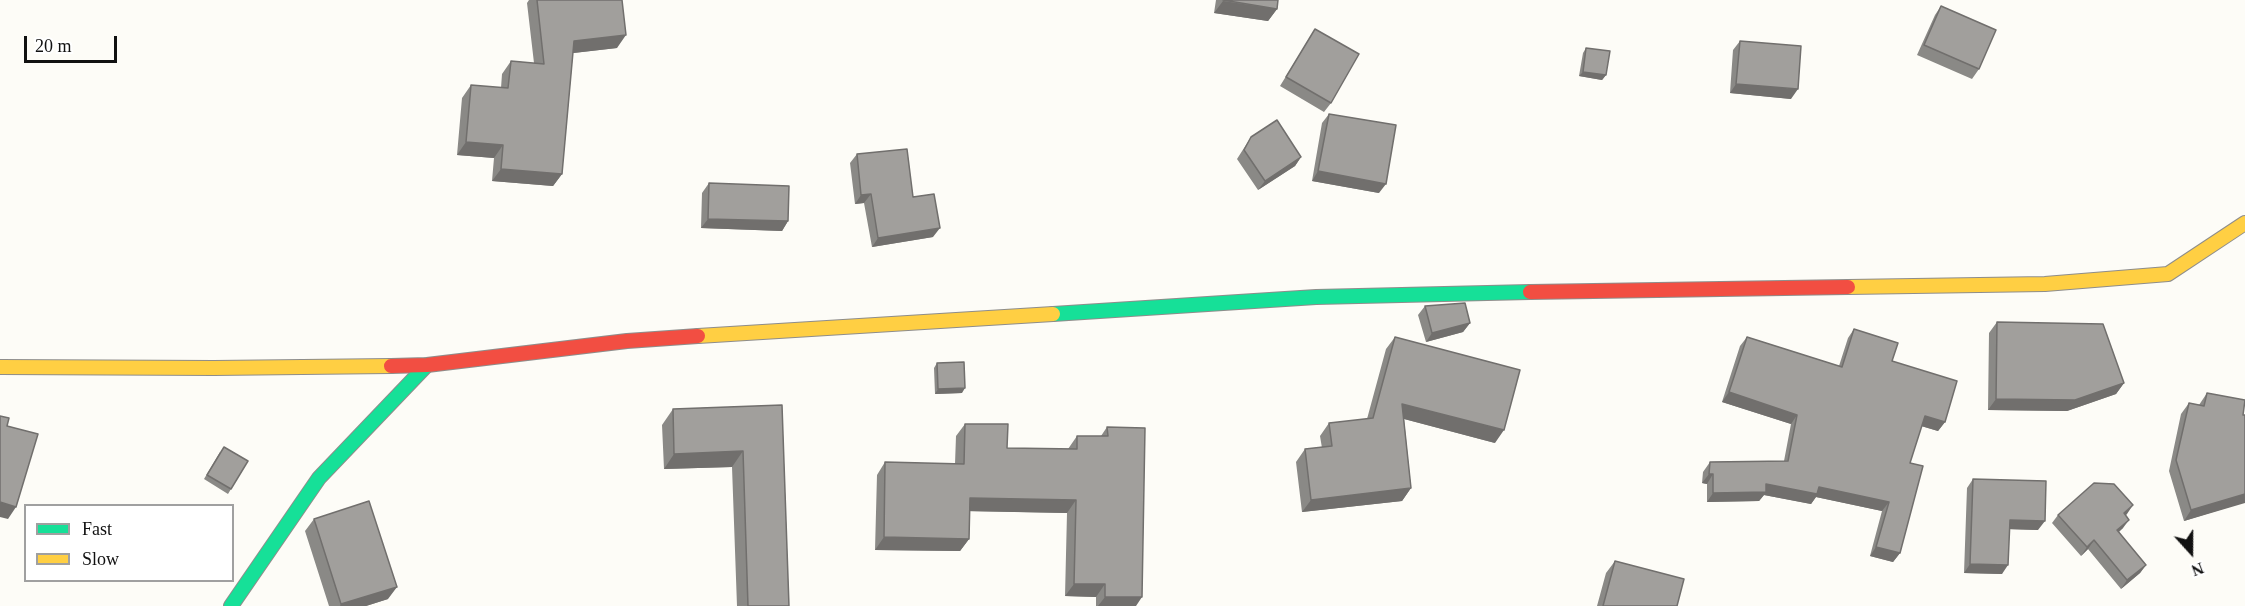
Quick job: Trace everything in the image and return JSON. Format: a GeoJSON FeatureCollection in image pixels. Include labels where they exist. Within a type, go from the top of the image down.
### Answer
{"type":"FeatureCollection","features":[{"type":"Feature","properties":{"kind":"street"},"geometry":{"type":"LineString","coordinates":[[0,367],[214,368],[427,365],[627,341],[1316,297],[2045,284],[2168,274],[2245,223]]}},
{"type":"Feature","properties":{"kind":"street"},"geometry":{"type":"LineString","coordinates":[[231,606],[319,478],[427,365]]}},
{"type":"Feature","properties":{"kind":"building"},"geometry":{"type":"Polygon","coordinates":[[[537,0],[622,0],[626,35],[574,41],[562,174],[501,169],[503,145],[466,142],[471,85],[508,88],[511,61],[544,64],[537,0]]]}},
{"type":"Feature","properties":{"kind":"building"},"geometry":{"type":"Polygon","coordinates":[[[1223,0],[1278,0],[1277,9],[1223,0]]]}},
{"type":"Feature","properties":{"kind":"building"},"geometry":{"type":"Polygon","coordinates":[[[1941,6],[1996,30],[1979,69],[1924,45],[1941,6]]]}},
{"type":"Feature","properties":{"kind":"building"},"geometry":{"type":"Polygon","coordinates":[[[1315,29],[1359,54],[1331,103],[1286,77],[1315,29]]]}},
{"type":"Feature","properties":{"kind":"building"},"geometry":{"type":"Polygon","coordinates":[[[1740,41],[1801,46],[1798,89],[1736,84],[1740,41]]]}},
{"type":"Feature","properties":{"kind":"building"},"geometry":{"type":"Polygon","coordinates":[[[1586,48],[1610,51],[1606,75],[1583,72],[1586,48]]]}},
{"type":"Feature","properties":{"kind":"building"},"geometry":{"type":"Polygon","coordinates":[[[1329,114],[1396,125],[1386,184],[1318,171],[1329,114]]]}},
{"type":"Feature","properties":{"kind":"building"},"geometry":{"type":"Polygon","coordinates":[[[1277,120],[1301,157],[1265,181],[1244,150],[1251,137],[1277,120]]]}},
{"type":"Feature","properties":{"kind":"building"},"geometry":{"type":"Polygon","coordinates":[[[907,149],[913,197],[934,194],[940,228],[878,238],[871,194],[861,195],[857,154],[907,149]]]}},
{"type":"Feature","properties":{"kind":"building"},"geometry":{"type":"Polygon","coordinates":[[[709,183],[789,186],[788,221],[708,219],[709,183]]]}},
{"type":"Feature","properties":{"kind":"building"},"geometry":{"type":"Polygon","coordinates":[[[1465,303],[1470,323],[1432,333],[1425,306],[1465,303]]]}},
{"type":"Feature","properties":{"kind":"building"},"geometry":{"type":"Polygon","coordinates":[[[1997,322],[2103,324],[2124,383],[2075,400],[1996,399],[1997,322]]]}},
{"type":"Feature","properties":{"kind":"building"},"geometry":{"type":"Polygon","coordinates":[[[1854,329],[1898,343],[1892,361],[1957,381],[1945,422],[1925,416],[1910,463],[1923,466],[1900,553],[1876,547],[1889,502],[1819,487],[1817,494],[1766,484],[1766,492],[1713,493],[1713,474],[1709,474],[1710,462],[1788,461],[1797,415],[1729,392],[1747,337],[1842,367],[1854,329]]]}},
{"type":"Feature","properties":{"kind":"building"},"geometry":{"type":"Polygon","coordinates":[[[1395,337],[1520,370],[1504,430],[1402,404],[1411,488],[1311,500],[1305,449],[1332,446],[1329,423],[1373,418],[1395,337]]]}},
{"type":"Feature","properties":{"kind":"building"},"geometry":{"type":"Polygon","coordinates":[[[964,362],[965,388],[938,389],[937,363],[964,362]]]}},
{"type":"Feature","properties":{"kind":"building"},"geometry":{"type":"Polygon","coordinates":[[[2207,393],[2245,400],[2243,415],[2245,415],[2245,494],[2191,510],[2176,460],[2189,403],[2204,406],[2207,393]]]}},
{"type":"Feature","properties":{"kind":"building"},"geometry":{"type":"Polygon","coordinates":[[[782,405],[789,606],[748,606],[743,451],[674,454],[673,409],[782,405]]]}},
{"type":"Feature","properties":{"kind":"building"},"geometry":{"type":"Polygon","coordinates":[[[0,416],[9,418],[7,426],[38,434],[16,507],[0,502],[0,416]]]}},
{"type":"Feature","properties":{"kind":"building"},"geometry":{"type":"Polygon","coordinates":[[[965,424],[1008,424],[1007,448],[1077,449],[1077,436],[1108,436],[1107,427],[1145,428],[1142,597],[1105,597],[1105,584],[1074,584],[1076,500],[970,498],[969,539],[884,537],[885,462],[964,464],[965,424]]]}},
{"type":"Feature","properties":{"kind":"building"},"geometry":{"type":"Polygon","coordinates":[[[224,447],[248,461],[231,489],[207,475],[224,447]]]}},
{"type":"Feature","properties":{"kind":"building"},"geometry":{"type":"Polygon","coordinates":[[[1973,479],[2046,481],[2045,521],[2010,520],[2008,565],[1970,564],[1973,479]]]}},
{"type":"Feature","properties":{"kind":"building"},"geometry":{"type":"Polygon","coordinates":[[[2094,483],[2114,484],[2133,505],[2124,513],[2129,520],[2117,530],[2146,565],[2127,580],[2094,540],[2087,547],[2058,515],[2094,483]]]}},
{"type":"Feature","properties":{"kind":"building"},"geometry":{"type":"Polygon","coordinates":[[[369,501],[397,587],[341,604],[314,519],[369,501]]]}},
{"type":"Feature","properties":{"kind":"building"},"geometry":{"type":"Polygon","coordinates":[[[1615,561],[1684,579],[1677,606],[1603,606],[1615,561]]]}},
{"type":"Feature","properties":{"kind":"traffic: fast"},"geometry":{"type":"LineString","coordinates":[[1053,314],[1316,297],[1530,292]]}},
{"type":"Feature","properties":{"kind":"traffic: fast"},"geometry":{"type":"LineString","coordinates":[[231,606],[319,478],[427,365]]}},
{"type":"Feature","properties":{"kind":"traffic: slow"},"geometry":{"type":"LineString","coordinates":[[1848,287],[2045,284],[2168,274],[2245,223]]}},
{"type":"Feature","properties":{"kind":"traffic: slow"},"geometry":{"type":"LineString","coordinates":[[698,336],[1053,314]]}},
{"type":"Feature","properties":{"kind":"traffic: slow"},"geometry":{"type":"LineString","coordinates":[[0,367],[391,366]]}},
{"type":"Feature","properties":{"kind":"traffic: jam"},"geometry":{"type":"LineString","coordinates":[[1530,292],[1848,287]]}},
{"type":"Feature","properties":{"kind":"traffic: jam"},"geometry":{"type":"LineString","coordinates":[[391,366],[427,365],[627,341],[698,336]]}}]}
